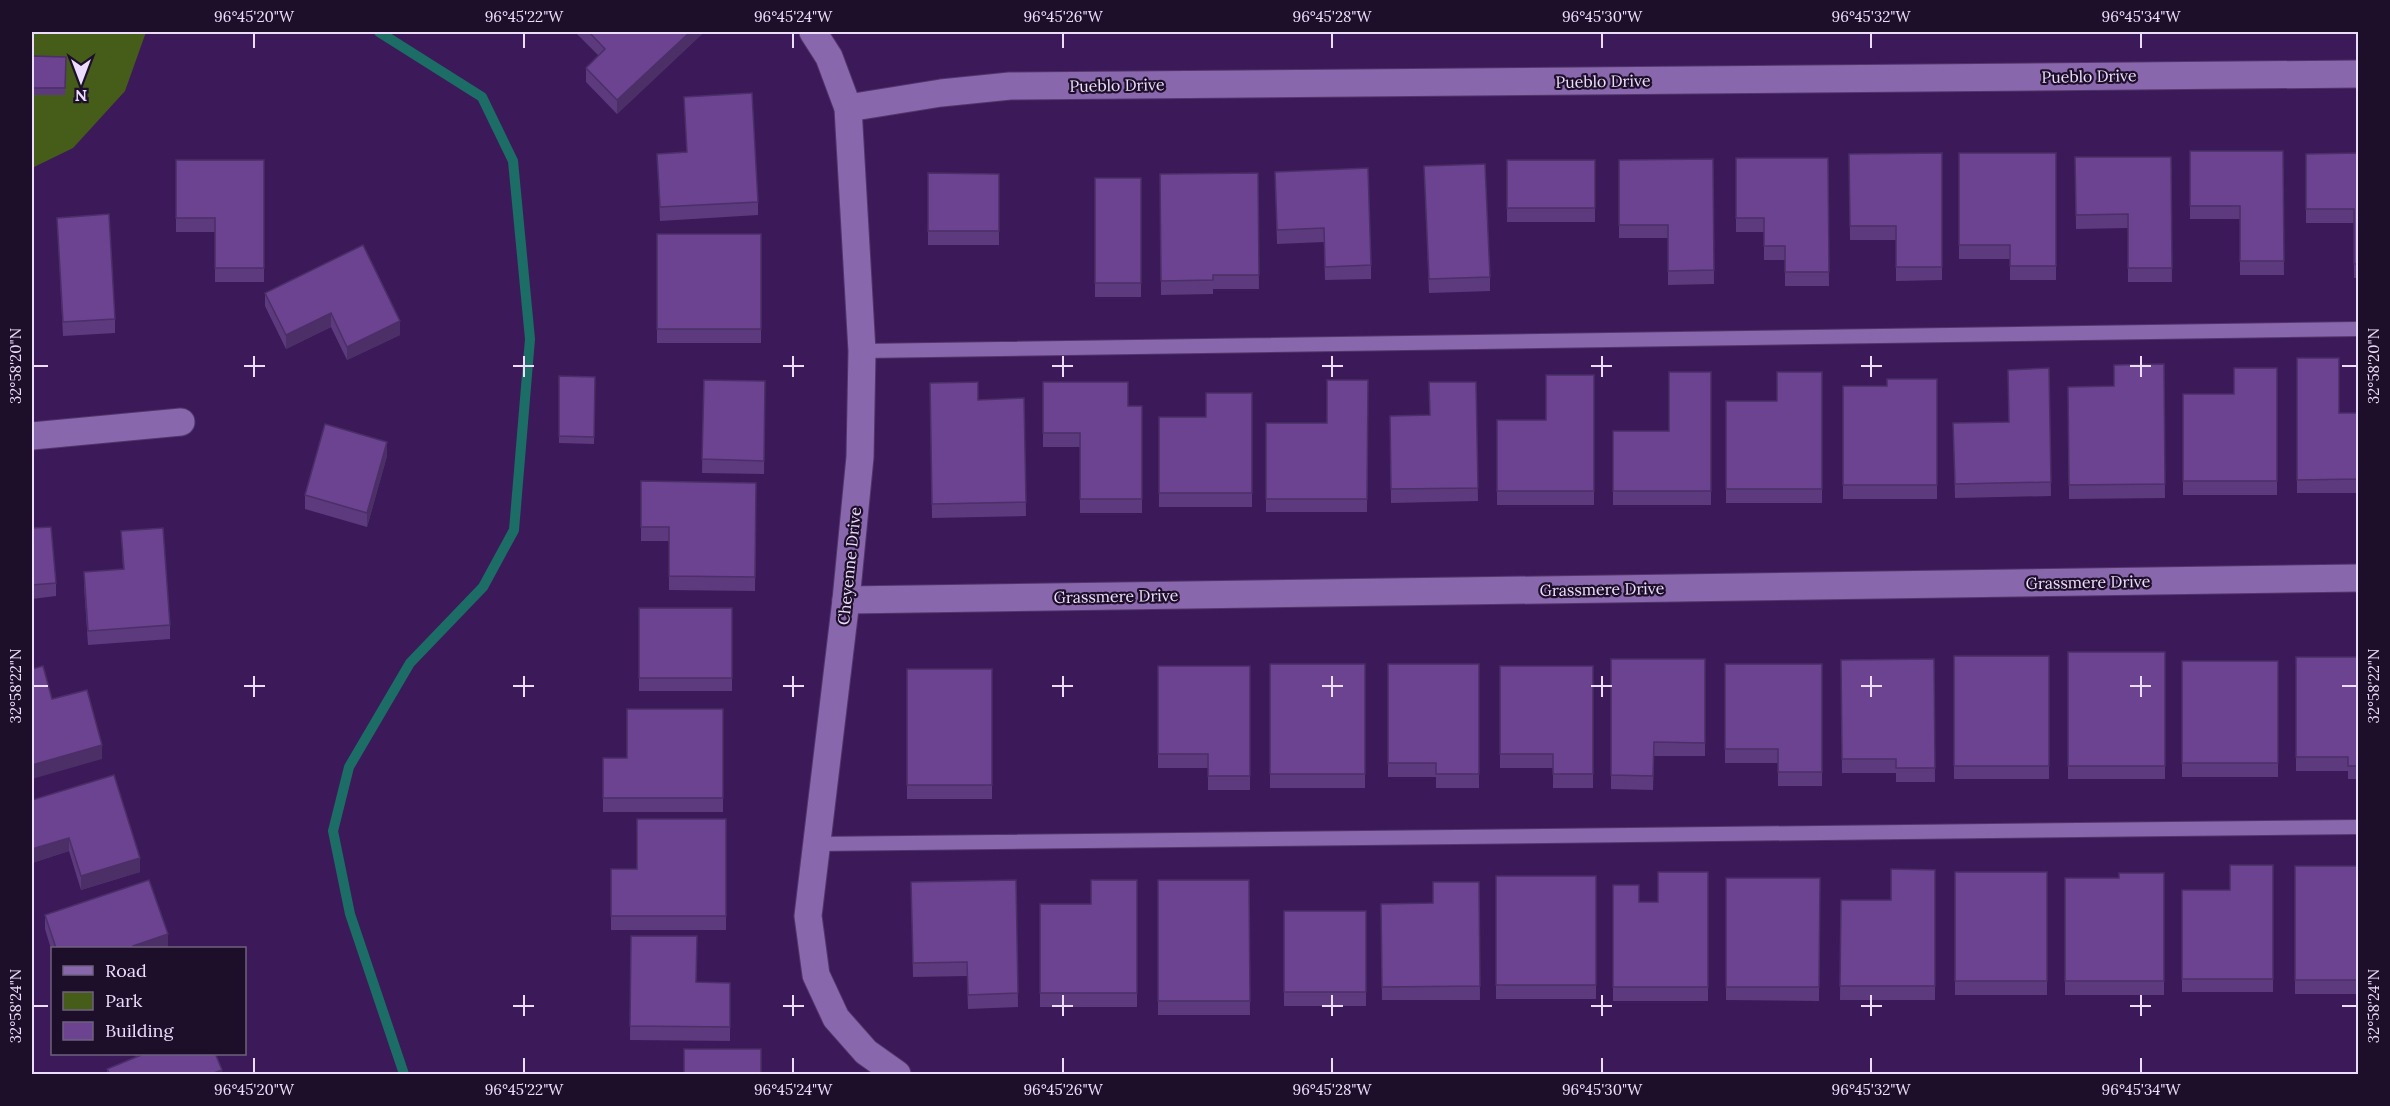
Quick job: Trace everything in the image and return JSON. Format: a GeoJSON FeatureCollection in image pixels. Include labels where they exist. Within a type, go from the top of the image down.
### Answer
{"type":"FeatureCollection","features":[{"type":"Feature","properties":{"kind":"street","name":"Cheyenne Drive"},"geometry":{"type":"LineString","coordinates":[[813,32],[829,57],[848,108],[862,351],[860,457],[846,600],[808,916],[816,975],[836,1018],[866,1052],[897,1074]]}},
{"type":"Feature","properties":{"kind":"street","name":"Pueblo Drive"},"geometry":{"type":"LineString","coordinates":[[848,108],[941,93],[1010,86],[2358,74]]}},
{"type":"Feature","properties":{"kind":"street"},"geometry":{"type":"LineString","coordinates":[[32,436],[181,422]]}},
{"type":"Feature","properties":{"kind":"street","name":"Grassmere Drive"},"geometry":{"type":"LineString","coordinates":[[846,600],[2358,578]]}},
{"type":"Feature","properties":{"kind":"lane"},"geometry":{"type":"LineString","coordinates":[[862,351],[2358,328]]}},
{"type":"Feature","properties":{"kind":"lane"},"geometry":{"type":"LineString","coordinates":[[815,844],[2358,827]]}},
{"type":"Feature","properties":{"kind":"green space"},"geometry":{"type":"Polygon","coordinates":[[[32,32],[146,32],[125,91],[73,148],[32,168],[32,32]]]}},
{"type":"Feature","properties":{"kind":"building"},"geometry":{"type":"Polygon","coordinates":[[[589,32],[690,32],[617,100],[586,68],[605,49],[589,32]]]}},
{"type":"Feature","properties":{"kind":"building"},"geometry":{"type":"Polygon","coordinates":[[[32,56],[66,57],[65,88],[32,88],[32,56]]]}},
{"type":"Feature","properties":{"kind":"building"},"geometry":{"type":"Polygon","coordinates":[[[752,93],[758,202],[660,207],[657,154],[687,152],[684,97],[752,93]]]}},
{"type":"Feature","properties":{"kind":"building"},"geometry":{"type":"Polygon","coordinates":[[[2190,151],[2283,151],[2284,261],[2240,261],[2240,206],[2190,206],[2190,151]]]}},
{"type":"Feature","properties":{"kind":"building"},"geometry":{"type":"Polygon","coordinates":[[[1942,153],[1942,267],[1896,267],[1896,226],[1850,226],[1849,154],[1942,153]]]}},
{"type":"Feature","properties":{"kind":"building"},"geometry":{"type":"Polygon","coordinates":[[[1959,153],[2056,153],[2056,266],[2010,266],[2010,245],[1959,245],[1959,153]]]}},
{"type":"Feature","properties":{"kind":"building"},"geometry":{"type":"Polygon","coordinates":[[[2358,153],[2358,264],[2354,264],[2354,209],[2306,209],[2306,154],[2358,153]]]}},
{"type":"Feature","properties":{"kind":"building"},"geometry":{"type":"Polygon","coordinates":[[[2075,157],[2171,157],[2172,268],[2128,268],[2128,214],[2076,215],[2075,157]]]}},
{"type":"Feature","properties":{"kind":"building"},"geometry":{"type":"Polygon","coordinates":[[[1736,158],[1828,158],[1829,272],[1785,272],[1785,246],[1764,246],[1764,218],[1736,218],[1736,158]]]}},
{"type":"Feature","properties":{"kind":"building"},"geometry":{"type":"Polygon","coordinates":[[[1713,159],[1714,270],[1668,271],[1668,225],[1619,225],[1619,160],[1713,159]]]}},
{"type":"Feature","properties":{"kind":"building"},"geometry":{"type":"Polygon","coordinates":[[[176,160],[264,160],[264,268],[215,268],[215,218],[176,218],[176,160]]]}},
{"type":"Feature","properties":{"kind":"building"},"geometry":{"type":"Polygon","coordinates":[[[1507,160],[1595,160],[1595,208],[1507,208],[1507,160]]]}},
{"type":"Feature","properties":{"kind":"building"},"geometry":{"type":"Polygon","coordinates":[[[1485,164],[1490,277],[1429,279],[1424,166],[1485,164]]]}},
{"type":"Feature","properties":{"kind":"building"},"geometry":{"type":"Polygon","coordinates":[[[1368,168],[1371,265],[1325,267],[1324,228],[1277,230],[1275,172],[1368,168]]]}},
{"type":"Feature","properties":{"kind":"building"},"geometry":{"type":"Polygon","coordinates":[[[928,173],[999,174],[999,231],[928,231],[928,173]]]}},
{"type":"Feature","properties":{"kind":"building"},"geometry":{"type":"Polygon","coordinates":[[[1258,173],[1259,275],[1213,275],[1213,280],[1161,281],[1160,174],[1258,173]]]}},
{"type":"Feature","properties":{"kind":"building"},"geometry":{"type":"Polygon","coordinates":[[[1095,178],[1141,178],[1141,283],[1095,283],[1095,178]]]}},
{"type":"Feature","properties":{"kind":"building"},"geometry":{"type":"Polygon","coordinates":[[[109,214],[115,319],[63,322],[57,218],[109,214]]]}},
{"type":"Feature","properties":{"kind":"building"},"geometry":{"type":"Polygon","coordinates":[[[657,234],[761,234],[761,329],[657,329],[657,234]]]}},
{"type":"Feature","properties":{"kind":"building"},"geometry":{"type":"Polygon","coordinates":[[[363,245],[400,321],[347,347],[331,313],[286,335],[265,293],[363,245]]]}},
{"type":"Feature","properties":{"kind":"building"},"geometry":{"type":"Polygon","coordinates":[[[2297,358],[2339,358],[2339,413],[2358,413],[2358,479],[2297,480],[2297,358]]]}},
{"type":"Feature","properties":{"kind":"building"},"geometry":{"type":"Polygon","coordinates":[[[2164,364],[2165,484],[2069,485],[2068,387],[2114,386],[2114,365],[2164,364]]]}},
{"type":"Feature","properties":{"kind":"building"},"geometry":{"type":"Polygon","coordinates":[[[2049,368],[2051,482],[1955,484],[1953,423],[2009,422],[2008,370],[2049,368]]]}},
{"type":"Feature","properties":{"kind":"building"},"geometry":{"type":"Polygon","coordinates":[[[2234,368],[2277,368],[2277,481],[2183,481],[2183,394],[2234,394],[2234,368]]]}},
{"type":"Feature","properties":{"kind":"building"},"geometry":{"type":"Polygon","coordinates":[[[1669,372],[1711,372],[1711,491],[1613,491],[1613,431],[1669,431],[1669,372]]]}},
{"type":"Feature","properties":{"kind":"building"},"geometry":{"type":"Polygon","coordinates":[[[1777,372],[1822,372],[1822,489],[1726,489],[1726,401],[1777,401],[1777,372]]]}},
{"type":"Feature","properties":{"kind":"building"},"geometry":{"type":"Polygon","coordinates":[[[1546,375],[1594,375],[1594,491],[1497,491],[1497,420],[1546,420],[1546,375]]]}},
{"type":"Feature","properties":{"kind":"building"},"geometry":{"type":"Polygon","coordinates":[[[559,376],[595,377],[594,437],[559,436],[559,376]]]}},
{"type":"Feature","properties":{"kind":"building"},"geometry":{"type":"Polygon","coordinates":[[[1887,379],[1937,379],[1937,485],[1843,485],[1843,386],[1887,386],[1887,379]]]}},
{"type":"Feature","properties":{"kind":"building"},"geometry":{"type":"Polygon","coordinates":[[[704,380],[765,381],[764,461],[702,459],[704,380]]]}},
{"type":"Feature","properties":{"kind":"building"},"geometry":{"type":"Polygon","coordinates":[[[1327,380],[1368,380],[1367,499],[1266,499],[1266,423],[1327,423],[1327,380]]]}},
{"type":"Feature","properties":{"kind":"building"},"geometry":{"type":"Polygon","coordinates":[[[978,382],[978,400],[1024,398],[1026,502],[932,504],[930,383],[978,382]]]}},
{"type":"Feature","properties":{"kind":"building"},"geometry":{"type":"Polygon","coordinates":[[[1043,382],[1128,382],[1128,406],[1142,406],[1142,499],[1080,499],[1080,433],[1043,433],[1043,382]]]}},
{"type":"Feature","properties":{"kind":"building"},"geometry":{"type":"Polygon","coordinates":[[[1429,382],[1476,382],[1478,488],[1391,489],[1390,416],[1430,415],[1429,382]]]}},
{"type":"Feature","properties":{"kind":"building"},"geometry":{"type":"Polygon","coordinates":[[[1206,393],[1252,393],[1252,493],[1159,493],[1159,417],[1206,417],[1206,393]]]}},
{"type":"Feature","properties":{"kind":"building"},"geometry":{"type":"Polygon","coordinates":[[[325,424],[387,442],[367,513],[305,495],[325,424]]]}},
{"type":"Feature","properties":{"kind":"building"},"geometry":{"type":"Polygon","coordinates":[[[641,481],[756,483],[755,577],[669,576],[669,527],[641,527],[641,481]]]}},
{"type":"Feature","properties":{"kind":"building"},"geometry":{"type":"Polygon","coordinates":[[[51,527],[56,583],[32,585],[32,528],[51,527]]]}},
{"type":"Feature","properties":{"kind":"building"},"geometry":{"type":"Polygon","coordinates":[[[163,528],[170,625],[88,631],[84,572],[124,569],[121,531],[163,528]]]}},
{"type":"Feature","properties":{"kind":"building"},"geometry":{"type":"Polygon","coordinates":[[[639,608],[732,608],[732,678],[639,678],[639,608]]]}},
{"type":"Feature","properties":{"kind":"building"},"geometry":{"type":"Polygon","coordinates":[[[2068,652],[2165,652],[2165,766],[2068,766],[2068,652]]]}},
{"type":"Feature","properties":{"kind":"building"},"geometry":{"type":"Polygon","coordinates":[[[1954,656],[2049,656],[2049,766],[1954,766],[1954,656]]]}},
{"type":"Feature","properties":{"kind":"building"},"geometry":{"type":"Polygon","coordinates":[[[2296,657],[2358,657],[2358,766],[2348,766],[2348,757],[2296,757],[2296,657]]]}},
{"type":"Feature","properties":{"kind":"building"},"geometry":{"type":"Polygon","coordinates":[[[1611,659],[1705,659],[1705,743],[1654,742],[1653,776],[1611,775],[1611,659]]]}},
{"type":"Feature","properties":{"kind":"building"},"geometry":{"type":"Polygon","coordinates":[[[1934,659],[1935,768],[1896,768],[1896,759],[1842,759],[1841,660],[1934,659]]]}},
{"type":"Feature","properties":{"kind":"building"},"geometry":{"type":"Polygon","coordinates":[[[2182,661],[2278,661],[2278,763],[2182,763],[2182,661]]]}},
{"type":"Feature","properties":{"kind":"building"},"geometry":{"type":"Polygon","coordinates":[[[1270,664],[1365,664],[1365,774],[1270,774],[1270,664]]]}},
{"type":"Feature","properties":{"kind":"building"},"geometry":{"type":"Polygon","coordinates":[[[1388,664],[1479,664],[1479,774],[1436,774],[1436,763],[1388,763],[1388,664]]]}},
{"type":"Feature","properties":{"kind":"building"},"geometry":{"type":"Polygon","coordinates":[[[1725,664],[1822,664],[1822,772],[1778,772],[1778,749],[1725,749],[1725,664]]]}},
{"type":"Feature","properties":{"kind":"building"},"geometry":{"type":"Polygon","coordinates":[[[43,666],[52,699],[87,690],[102,745],[32,765],[32,669],[43,666]]]}},
{"type":"Feature","properties":{"kind":"building"},"geometry":{"type":"Polygon","coordinates":[[[1158,666],[1250,666],[1250,776],[1208,776],[1208,754],[1158,754],[1158,666]]]}},
{"type":"Feature","properties":{"kind":"building"},"geometry":{"type":"Polygon","coordinates":[[[1500,666],[1593,666],[1593,774],[1553,774],[1553,754],[1500,754],[1500,666]]]}},
{"type":"Feature","properties":{"kind":"building"},"geometry":{"type":"Polygon","coordinates":[[[907,669],[992,669],[992,785],[907,785],[907,669]]]}},
{"type":"Feature","properties":{"kind":"building"},"geometry":{"type":"Polygon","coordinates":[[[627,709],[723,709],[723,798],[603,798],[603,758],[627,758],[627,709]]]}},
{"type":"Feature","properties":{"kind":"building"},"geometry":{"type":"Polygon","coordinates":[[[114,775],[140,858],[81,876],[69,838],[32,849],[32,800],[114,775]]]}},
{"type":"Feature","properties":{"kind":"building"},"geometry":{"type":"Polygon","coordinates":[[[637,819],[726,819],[726,916],[611,916],[611,869],[637,869],[637,819]]]}},
{"type":"Feature","properties":{"kind":"building"},"geometry":{"type":"Polygon","coordinates":[[[2230,865],[2273,865],[2273,979],[2182,979],[2182,890],[2230,890],[2230,865]]]}},
{"type":"Feature","properties":{"kind":"building"},"geometry":{"type":"Polygon","coordinates":[[[2295,866],[2358,866],[2358,980],[2295,980],[2295,866]]]}},
{"type":"Feature","properties":{"kind":"building"},"geometry":{"type":"Polygon","coordinates":[[[1891,869],[1935,870],[1935,986],[1840,986],[1841,900],[1891,900],[1891,869]]]}},
{"type":"Feature","properties":{"kind":"building"},"geometry":{"type":"Polygon","coordinates":[[[1658,872],[1708,872],[1708,987],[1613,987],[1613,885],[1639,885],[1639,902],[1658,902],[1658,872]]]}},
{"type":"Feature","properties":{"kind":"building"},"geometry":{"type":"Polygon","coordinates":[[[1955,872],[2047,872],[2047,981],[1955,981],[1955,872]]]}},
{"type":"Feature","properties":{"kind":"building"},"geometry":{"type":"Polygon","coordinates":[[[2119,873],[2164,873],[2164,981],[2065,981],[2065,878],[2119,878],[2119,873]]]}},
{"type":"Feature","properties":{"kind":"building"},"geometry":{"type":"Polygon","coordinates":[[[1496,876],[1596,876],[1596,985],[1496,985],[1496,876]]]}},
{"type":"Feature","properties":{"kind":"building"},"geometry":{"type":"Polygon","coordinates":[[[1726,878],[1820,878],[1819,987],[1726,987],[1726,878]]]}},
{"type":"Feature","properties":{"kind":"building"},"geometry":{"type":"Polygon","coordinates":[[[149,880],[168,934],[134,947],[56,947],[45,915],[149,880]]]}},
{"type":"Feature","properties":{"kind":"building"},"geometry":{"type":"Polygon","coordinates":[[[1016,880],[1018,993],[968,995],[967,962],[913,963],[911,882],[1016,880]]]}},
{"type":"Feature","properties":{"kind":"building"},"geometry":{"type":"Polygon","coordinates":[[[1091,880],[1137,880],[1137,993],[1040,993],[1040,904],[1091,904],[1091,880]]]}},
{"type":"Feature","properties":{"kind":"building"},"geometry":{"type":"Polygon","coordinates":[[[1158,880],[1249,880],[1250,1001],[1158,1001],[1158,880]]]}},
{"type":"Feature","properties":{"kind":"building"},"geometry":{"type":"Polygon","coordinates":[[[1433,882],[1479,882],[1480,986],[1382,987],[1381,904],[1433,903],[1433,882]]]}},
{"type":"Feature","properties":{"kind":"building"},"geometry":{"type":"Polygon","coordinates":[[[1284,911],[1366,911],[1366,992],[1284,992],[1284,911]]]}},
{"type":"Feature","properties":{"kind":"building"},"geometry":{"type":"Polygon","coordinates":[[[631,936],[697,936],[696,982],[730,983],[730,1027],[630,1026],[631,936]]]}},
{"type":"Feature","properties":{"kind":"building"},"geometry":{"type":"Polygon","coordinates":[[[684,1049],[761,1049],[761,1074],[684,1074],[684,1049]]]}},
{"type":"Feature","properties":{"kind":"building"},"geometry":{"type":"Polygon","coordinates":[[[141,1055],[216,1055],[222,1070],[211,1074],[110,1074],[107,1069],[141,1055]]]}},
{"type":"Feature","properties":{"kind":"waterway"},"geometry":{"type":"LineString","coordinates":[[379,32],[482,97],[513,161],[530,339],[514,530],[483,587],[410,663],[349,767],[333,831],[350,914],[404,1074]]}}]}
